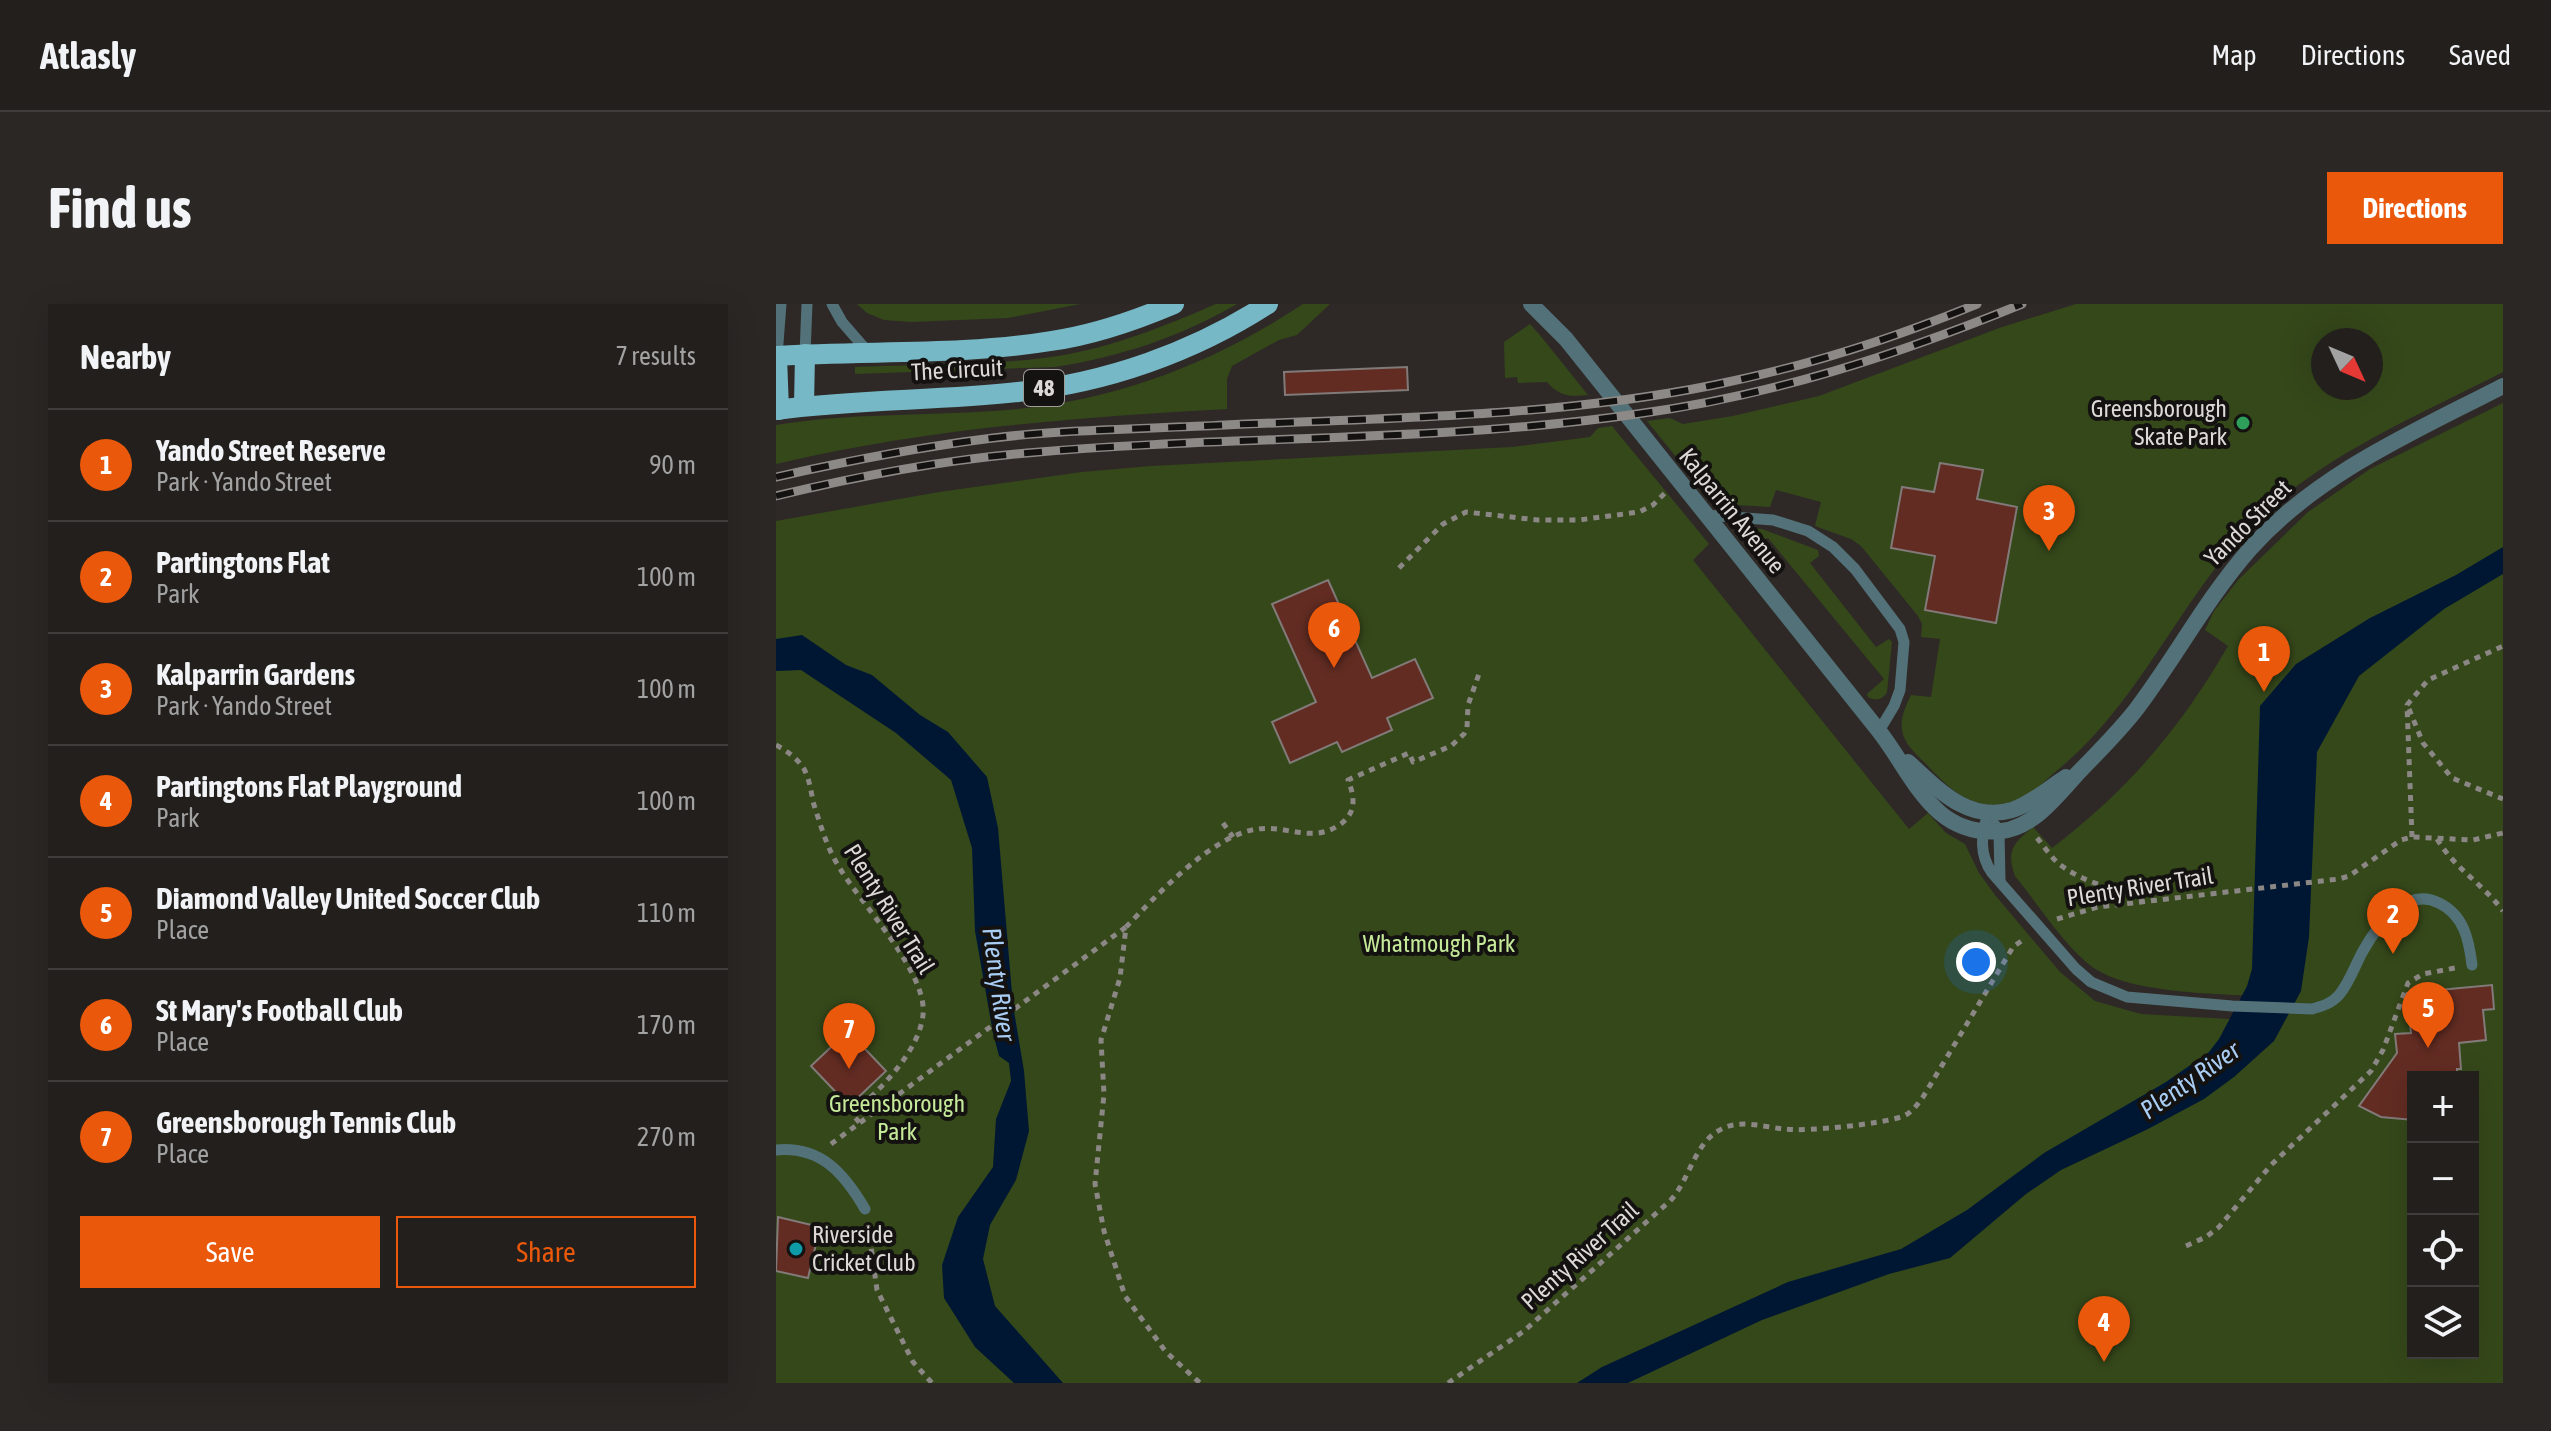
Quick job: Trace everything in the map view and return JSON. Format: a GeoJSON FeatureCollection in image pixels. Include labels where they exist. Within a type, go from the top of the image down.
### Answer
{"type":"FeatureCollection","features":[{"type":"Feature","properties":{"kind":"main road","name":"The Circuit"},"geometry":{"type":"LineString","coordinates":[[805,354],[1006,347],[1053,341],[1101,330],[1174,304]]}},
{"type":"Feature","properties":{"kind":"main road","name":"The Circuit"},"geometry":{"type":"LineString","coordinates":[[778,410],[1020,392],[1063,385],[1158,359],[1205,340],[1268,304]]}},
{"type":"Feature","properties":{"kind":"main road","name":"48"},"geometry":{"type":"LineString","coordinates":[[777,356],[805,354]]}},
{"type":"Feature","properties":{"kind":"main road"},"geometry":{"type":"LineString","coordinates":[[804,406],[805,354]]}},
{"type":"Feature","properties":{"kind":"main road"},"geometry":{"type":"LineString","coordinates":[[777,356],[778,410]]}},
{"type":"Feature","properties":{"kind":"street","name":"Kalparrin Avenue"},"geometry":{"type":"LineString","coordinates":[[1539,307],[1894,750],[1924,796],[1953,824],[1990,831]]}},
{"type":"Feature","properties":{"kind":"street","name":"Yando Street"},"geometry":{"type":"LineString","coordinates":[[1990,831],[2025,823],[2052,801],[2088,763],[2137,709],[2217,588],[2280,519],[2340,472],[2503,386]]}},
{"type":"Feature","properties":{"kind":"street","name":"Kalparrin Avenue"},"geometry":{"type":"LineString","coordinates":[[1894,750],[1953,800],[1973,812],[1988,814]]}},
{"type":"Feature","properties":{"kind":"street","name":"Yando Street"},"geometry":{"type":"LineString","coordinates":[[1988,814],[2014,809],[2088,763]]}},
{"type":"Feature","properties":{"kind":"lane"},"geometry":{"type":"LineString","coordinates":[[777,356],[781,304]]}},
{"type":"Feature","properties":{"kind":"lane"},"geometry":{"type":"LineString","coordinates":[[805,354],[807,304]]}},
{"type":"Feature","properties":{"kind":"lane"},"geometry":{"type":"LineString","coordinates":[[832,304],[842,322],[869,353]]}},
{"type":"Feature","properties":{"kind":"lane"},"geometry":{"type":"LineString","coordinates":[[1705,515],[1773,520],[1808,531],[1833,547],[1855,569],[1900,629],[1904,642],[1900,690],[1879,731]]}},
{"type":"Feature","properties":{"kind":"lane"},"geometry":{"type":"LineString","coordinates":[[1988,814],[1990,831],[1983,855],[1992,873],[2076,969],[2107,990],[2151,1000],[2312,1009],[2323,1006],[2342,993],[2362,952],[2392,913],[2406,903],[2421,899],[2433,900],[2454,914],[2464,928],[2472,965]]}},
{"type":"Feature","properties":{"kind":"lane"},"geometry":{"type":"LineString","coordinates":[[776,1150],[793,1149],[816,1155],[844,1176],[865,1209]]}},
{"type":"Feature","properties":{"kind":"path"},"geometry":{"type":"LineString","coordinates":[[1399,568],[1443,524],[1466,512],[1538,520],[1623,516],[1653,505],[1679,483]]}},
{"type":"Feature","properties":{"kind":"path"},"geometry":{"type":"LineString","coordinates":[[2503,646],[2428,680],[2407,705],[2412,837],[2484,839],[2503,833]]}},
{"type":"Feature","properties":{"kind":"path"},"geometry":{"type":"LineString","coordinates":[[816,1155],[1126,927],[1184,870],[1233,837],[1259,828],[1315,834],[1338,826],[1350,816],[1353,808],[1353,791],[1348,780],[1409,753],[1413,762],[1459,741],[1467,728],[1468,705],[1480,671]]}},
{"type":"Feature","properties":{"kind":"path"},"geometry":{"type":"LineString","coordinates":[[2407,705],[2423,743],[2452,778],[2503,799]]}},
{"type":"Feature","properties":{"kind":"path","name":"Plenty River Trail"},"geometry":{"type":"LineString","coordinates":[[776,745],[796,759],[804,770],[833,856],[903,959],[921,992],[923,1016],[916,1038],[888,1079],[852,1114],[860,1123]]}},
{"type":"Feature","properties":{"kind":"path"},"geometry":{"type":"LineString","coordinates":[[1223,823],[1233,837]]}},
{"type":"Feature","properties":{"kind":"path"},"geometry":{"type":"LineString","coordinates":[[2025,823],[2057,862],[2068,869],[2089,880],[2149,900]]}},
{"type":"Feature","properties":{"kind":"path","name":"Plenty River Trail"},"geometry":{"type":"LineString","coordinates":[[1448,1383],[1524,1331],[1670,1201],[1682,1188],[1704,1145],[1720,1129],[1748,1124],[1786,1130],[1815,1129],[1896,1118],[1910,1112],[1923,1097],[2013,947],[2040,927],[2076,911],[2349,876],[2401,840],[2412,837]]}},
{"type":"Feature","properties":{"kind":"path"},"geometry":{"type":"LineString","coordinates":[[2437,839],[2449,859],[2479,882],[2503,911]]}},
{"type":"Feature","properties":{"kind":"path"},"geometry":{"type":"LineString","coordinates":[[1126,927],[1120,978],[1101,1040],[1104,1094],[1095,1184],[1104,1231],[1125,1296],[1166,1352],[1200,1383]]}},
{"type":"Feature","properties":{"kind":"path"},"geometry":{"type":"LineString","coordinates":[[2186,1246],[2213,1233],[2271,1165],[2371,1071],[2383,1050],[2408,983],[2423,974],[2472,965]]}},
{"type":"Feature","properties":{"kind":"path"},"geometry":{"type":"LineString","coordinates":[[865,1209],[877,1290],[913,1362],[932,1383]]}},
{"type":"Feature","properties":{"kind":"green space"},"geometry":{"type":"Polygon","coordinates":[[[857,304],[1080,304],[1008,318],[911,322],[884,320],[867,313],[857,304]]]}},
{"type":"Feature","properties":{"kind":"green space"},"geometry":{"type":"Polygon","coordinates":[[[1216,304],[1237,304],[1172,336],[1079,363],[1055,367],[855,374],[855,367],[1008,362],[1058,356],[1138,335],[1216,304]]]}},
{"type":"Feature","properties":{"kind":"green space"},"geometry":{"type":"Polygon","coordinates":[[[1303,304],[1330,304],[1297,335],[1279,340],[1232,366],[1227,379],[1227,409],[1000,426],[888,442],[776,464],[776,425],[858,417],[995,411],[1077,400],[1156,378],[1194,363],[1268,326],[1303,304]]]}},
{"type":"Feature","properties":{"kind":"green space"},"geometry":{"type":"Polygon","coordinates":[[[2076,304],[2503,304],[2503,372],[2334,460],[2273,505],[2221,561],[2132,688],[2083,747],[2026,796],[1995,805],[1982,804],[1959,794],[1905,740],[1902,721],[1911,695],[1931,697],[1940,639],[1921,637],[1922,624],[1918,616],[1861,546],[1851,539],[1815,526],[1821,502],[1776,490],[1770,507],[1719,504],[1711,500],[1647,421],[1670,418],[1683,424],[1819,396],[2002,327],[2076,304]]]}},
{"type":"Feature","properties":{"kind":"green space"},"geometry":{"type":"Polygon","coordinates":[[[1530,324],[1588,395],[1565,394],[1547,382],[1518,383],[1517,377],[1505,378],[1504,342],[1530,324]]]}},
{"type":"Feature","properties":{"kind":"green space","name":"Whatmough Park"},"geometry":{"type":"Polygon","coordinates":[[[2503,403],[2503,1383],[776,1383],[776,521],[939,492],[1082,472],[1512,447],[1590,437],[1598,428],[1612,426],[1709,544],[1693,560],[1909,829],[1928,813],[1946,833],[1965,844],[1979,873],[1995,895],[2060,972],[2095,1001],[2141,1014],[2264,1021],[2274,997],[2149,987],[2103,973],[2086,962],[2015,876],[2011,854],[2016,843],[2033,827],[2052,848],[2105,804],[2150,756],[2191,704],[2228,646],[2205,630],[2214,611],[2239,579],[2308,512],[2370,469],[2503,403]]]}},
{"type":"Feature","properties":{"kind":"green space"},"geometry":{"type":"Polygon","coordinates":[[[1749,528],[1762,529],[1818,550],[1819,556],[1810,563],[1876,647],[1889,639],[1892,642],[1887,692],[1883,697],[1868,697],[1867,694],[1884,679],[1768,538],[1752,546],[1745,543],[1742,532],[1749,528]]]}},
{"type":"Feature","properties":{"kind":"water","name":"Plenty River"},"geometry":{"type":"Polygon","coordinates":[[[2503,547],[2503,574],[2444,609],[2359,676],[2317,752],[2309,937],[2301,991],[2274,1041],[2204,1099],[2061,1170],[2026,1194],[1950,1258],[1889,1274],[1762,1320],[1628,1383],[1577,1383],[1602,1367],[1788,1282],[1901,1249],[1967,1210],[2044,1153],[2166,1082],[2209,1052],[2247,986],[2252,969],[2260,706],[2296,664],[2370,618],[2456,575],[2503,547]]]}},
{"type":"Feature","properties":{"kind":"water","name":"Plenty River"},"geometry":{"type":"Polygon","coordinates":[[[802,635],[846,665],[872,675],[920,715],[948,732],[987,777],[998,828],[1013,1005],[1024,1071],[1029,1131],[1016,1180],[990,1225],[983,1259],[995,1306],[1063,1383],[1014,1383],[975,1347],[944,1298],[942,1265],[958,1217],[993,1167],[996,1119],[1011,1081],[1009,1063],[999,1056],[993,1033],[975,931],[972,848],[951,780],[896,733],[801,670],[776,671],[776,639],[802,635]]]}},
{"type":"Feature","properties":{"kind":"building"},"geometry":{"type":"Polygon","coordinates":[[[1407,367],[1408,390],[1285,395],[1284,372],[1407,367]]]}},
{"type":"Feature","properties":{"kind":"building"},"geometry":{"type":"Polygon","coordinates":[[[1940,463],[1983,470],[1977,499],[2017,507],[1996,623],[1925,610],[1935,556],[1891,548],[1902,487],[1934,492],[1940,463]]]}},
{"type":"Feature","properties":{"kind":"building"},"geometry":{"type":"Polygon","coordinates":[[[1328,580],[1372,678],[1415,659],[1433,698],[1387,718],[1392,730],[1342,752],[1337,742],[1290,763],[1272,722],[1316,702],[1272,604],[1328,580]]]}},
{"type":"Feature","properties":{"kind":"building"},"geometry":{"type":"Polygon","coordinates":[[[2492,985],[2494,1009],[2483,1010],[2486,1040],[2459,1043],[2461,1069],[2407,1071],[2407,1119],[2381,1117],[2359,1106],[2397,1053],[2395,1034],[2411,1033],[2407,993],[2492,985]]]}},
{"type":"Feature","properties":{"kind":"building"},"geometry":{"type":"Polygon","coordinates":[[[848,1031],[886,1071],[849,1106],[811,1066],[848,1031]]]}},
{"type":"Feature","properties":{"kind":"building","name":"Riverside Cricket Club"},"geometry":{"type":"Polygon","coordinates":[[[778,1217],[820,1227],[808,1278],[776,1271],[778,1217]]]}},
{"type":"Feature","properties":{"kind":"railway"},"geometry":{"type":"LineString","coordinates":[[776,477],[911,450],[1022,435],[1409,418],[1532,410],[1654,396],[1748,378],[1814,361],[1913,329],[1977,304]]}},
{"type":"Feature","properties":{"kind":"railway"},"geometry":{"type":"LineString","coordinates":[[776,496],[901,470],[1027,453],[1485,430],[1637,414],[1785,385],[1928,340],[2022,304]]}},
{"type":"Feature","properties":{"kind":"place","name":"Greensborough Skate Park"},"geometry":{"type":"Point","coordinates":[2243,423]}},
{"type":"Feature","properties":{"kind":"place","name":"Kalparrin Gardens"},"geometry":{"type":"Point","coordinates":[2049,551]}},
{"type":"Feature","properties":{"kind":"place","name":"St Mary's Football Club"},"geometry":{"type":"Point","coordinates":[1334,668]}},
{"type":"Feature","properties":{"kind":"place","name":"Yando Street Reserve"},"geometry":{"type":"Point","coordinates":[2264,692]}},
{"type":"Feature","properties":{"kind":"place","name":"Partingtons Flat"},"geometry":{"type":"Point","coordinates":[2393,954]}},
{"type":"Feature","properties":{"kind":"place","name":"Diamond Valley United Soccer Club"},"geometry":{"type":"Point","coordinates":[2428,1048]}},
{"type":"Feature","properties":{"kind":"place","name":"Greensborough Tennis Club"},"geometry":{"type":"Point","coordinates":[849,1069]}},
{"type":"Feature","properties":{"kind":"place","name":"Riverside Cricket Club"},"geometry":{"type":"Point","coordinates":[796,1249]}},
{"type":"Feature","properties":{"kind":"place","name":"Partingtons Flat Playground"},"geometry":{"type":"Point","coordinates":[2104,1362]}},
{"type":"Feature","properties":{"kind":"park label","name":"Greensborough Park"},"geometry":{"type":"Point","coordinates":[897,1118]}}]}
